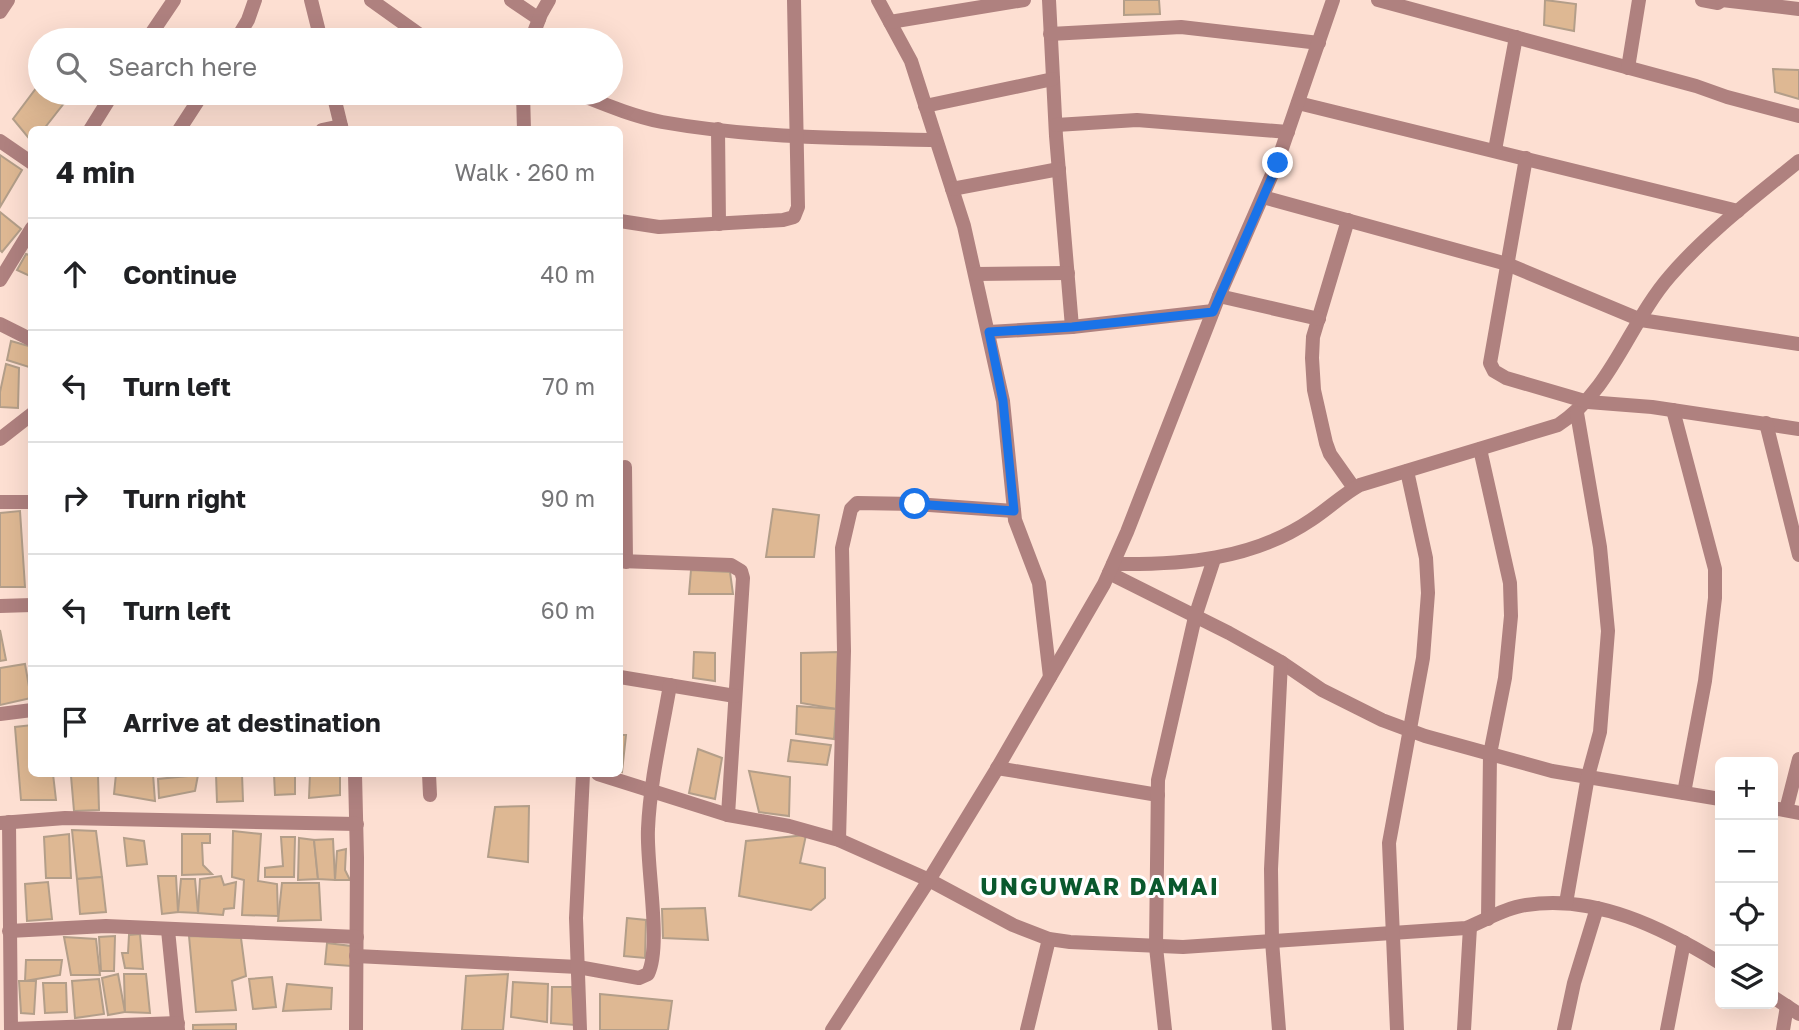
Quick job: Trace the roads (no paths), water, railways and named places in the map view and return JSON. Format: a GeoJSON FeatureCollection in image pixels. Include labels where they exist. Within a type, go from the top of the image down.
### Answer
{"type":"FeatureCollection","features":[{"type":"Feature","properties":{"kind":"street"},"geometry":{"type":"LineString","coordinates":[[0,12],[8,0]]}},
{"type":"Feature","properties":{"kind":"street"},"geometry":{"type":"LineString","coordinates":[[155,28],[174,0]]}},
{"type":"Feature","properties":{"kind":"street"},"geometry":{"type":"LineString","coordinates":[[243,28],[255,0]]}},
{"type":"Feature","properties":{"kind":"street"},"geometry":{"type":"LineString","coordinates":[[311,0],[318,28]]}},
{"type":"Feature","properties":{"kind":"street"},"geometry":{"type":"LineString","coordinates":[[372,0],[411,28]]}},
{"type":"Feature","properties":{"kind":"street"},"geometry":{"type":"LineString","coordinates":[[511,0],[539,19]]}},
{"type":"Feature","properties":{"kind":"street"},"geometry":{"type":"LineString","coordinates":[[536,28],[549,0]]}},
{"type":"Feature","properties":{"kind":"street"},"geometry":{"type":"LineString","coordinates":[[623,221],[659,227],[793,218],[798,207],[794,0]]}},
{"type":"Feature","properties":{"kind":"street"},"geometry":{"type":"LineString","coordinates":[[878,0],[911,61],[976,274],[1003,401],[1014,511],[1039,583],[1050,677]]}},
{"type":"Feature","properties":{"kind":"street"},"geometry":{"type":"LineString","coordinates":[[890,22],[1024,0]]}},
{"type":"Feature","properties":{"kind":"street"},"geometry":{"type":"LineString","coordinates":[[1049,0],[1072,327]]}},
{"type":"Feature","properties":{"kind":"street"},"geometry":{"type":"LineString","coordinates":[[832,1030],[998,768],[1111,569],[1219,296],[1263,197],[1333,0]]}},
{"type":"Feature","properties":{"kind":"street"},"geometry":{"type":"LineString","coordinates":[[1378,0],[1799,116]]}},
{"type":"Feature","properties":{"kind":"street"},"geometry":{"type":"LineString","coordinates":[[1628,68],[1640,0]]}},
{"type":"Feature","properties":{"kind":"street"},"geometry":{"type":"LineString","coordinates":[[1702,0],[1799,9]]}},
{"type":"Feature","properties":{"kind":"street"},"geometry":{"type":"LineString","coordinates":[[1050,34],[1181,27],[1319,43]]}},
{"type":"Feature","properties":{"kind":"street"},"geometry":{"type":"LineString","coordinates":[[1495,150],[1516,37]]}},
{"type":"Feature","properties":{"kind":"street"},"geometry":{"type":"LineString","coordinates":[[925,106],[1053,79]]}},
{"type":"Feature","properties":{"kind":"street"},"geometry":{"type":"LineString","coordinates":[[1298,103],[1738,211]]}},
{"type":"Feature","properties":{"kind":"street"},"geometry":{"type":"LineString","coordinates":[[92,126],[106,105]]}},
{"type":"Feature","properties":{"kind":"street"},"geometry":{"type":"LineString","coordinates":[[181,126],[195,105]]}},
{"type":"Feature","properties":{"kind":"street"},"geometry":{"type":"LineString","coordinates":[[336,105],[341,126]]}},
{"type":"Feature","properties":{"kind":"street"},"geometry":{"type":"LineString","coordinates":[[523,105],[524,126]]}},
{"type":"Feature","properties":{"kind":"street"},"geometry":{"type":"LineString","coordinates":[[607,105],[661,121],[718,129],[796,136],[936,140]]}},
{"type":"Feature","properties":{"kind":"street"},"geometry":{"type":"LineString","coordinates":[[1056,125],[1137,120],[1288,132]]}},
{"type":"Feature","properties":{"kind":"street"},"geometry":{"type":"LineString","coordinates":[[718,129],[719,224]]}},
{"type":"Feature","properties":{"kind":"street"},"geometry":{"type":"LineString","coordinates":[[0,141],[28,160]]}},
{"type":"Feature","properties":{"kind":"street"},"geometry":{"type":"LineString","coordinates":[[1526,158],[1490,363],[1494,371],[1506,378],[1588,402],[1673,410],[1799,429]]}},
{"type":"Feature","properties":{"kind":"street"},"geometry":{"type":"LineString","coordinates":[[1111,569],[1214,559],[1256,548],[1310,521],[1354,488],[1558,425],[1588,402],[1670,275],[1738,211],[1799,161]]}},
{"type":"Feature","properties":{"kind":"street"},"geometry":{"type":"LineString","coordinates":[[952,189],[1059,170]]}},
{"type":"Feature","properties":{"kind":"street"},"geometry":{"type":"LineString","coordinates":[[1263,197],[1507,264],[1641,320],[1799,344]]}},
{"type":"Feature","properties":{"kind":"street"},"geometry":{"type":"LineString","coordinates":[[1348,220],[1313,337],[1314,390],[1330,454],[1354,488]]}},
{"type":"Feature","properties":{"kind":"street"},"geometry":{"type":"LineString","coordinates":[[0,280],[28,234]]}},
{"type":"Feature","properties":{"kind":"street"},"geometry":{"type":"LineString","coordinates":[[976,274],[1068,273]]}},
{"type":"Feature","properties":{"kind":"street"},"geometry":{"type":"LineString","coordinates":[[1219,296],[1319,319]]}},
{"type":"Feature","properties":{"kind":"street"},"geometry":{"type":"LineString","coordinates":[[989,332],[1072,327],[1213,312]]}},
{"type":"Feature","properties":{"kind":"street"},"geometry":{"type":"LineString","coordinates":[[0,324],[28,338]]}},
{"type":"Feature","properties":{"kind":"street"},"geometry":{"type":"LineString","coordinates":[[1673,410],[1715,569],[1715,598],[1705,681],[1684,793]]}},
{"type":"Feature","properties":{"kind":"street"},"geometry":{"type":"LineString","coordinates":[[1566,903],[1588,776],[1600,732],[1608,631],[1600,547],[1577,413]]}},
{"type":"Feature","properties":{"kind":"street"},"geometry":{"type":"LineString","coordinates":[[0,439],[28,417]]}},
{"type":"Feature","properties":{"kind":"street"},"geometry":{"type":"LineString","coordinates":[[1766,424],[1799,555]]}},
{"type":"Feature","properties":{"kind":"street"},"geometry":{"type":"LineString","coordinates":[[1480,449],[1510,583],[1511,605],[1504,678],[1490,754],[1488,919]]}},
{"type":"Feature","properties":{"kind":"street"},"geometry":{"type":"LineString","coordinates":[[625,467],[623,562],[731,565],[741,571],[743,578],[728,815]]}},
{"type":"Feature","properties":{"kind":"street"},"geometry":{"type":"LineString","coordinates":[[1397,1030],[1389,843],[1423,657],[1428,593],[1426,558],[1407,471]]}},
{"type":"Feature","properties":{"kind":"street"},"geometry":{"type":"LineString","coordinates":[[0,502],[28,502]]}},
{"type":"Feature","properties":{"kind":"street"},"geometry":{"type":"LineString","coordinates":[[839,839],[844,651],[842,548],[851,509],[857,503],[1014,511]]}},
{"type":"Feature","properties":{"kind":"street"},"geometry":{"type":"LineString","coordinates":[[1165,1030],[1156,947],[1157,795],[1164,745],[1195,617],[1214,559]]}},
{"type":"Feature","properties":{"kind":"street"},"geometry":{"type":"LineString","coordinates":[[1111,569],[1281,662],[1322,690],[1382,720],[1552,771],[1715,798]]}},
{"type":"Feature","properties":{"kind":"street"},"geometry":{"type":"LineString","coordinates":[[0,606],[28,605]]}},
{"type":"Feature","properties":{"kind":"street"},"geometry":{"type":"LineString","coordinates":[[1279,1030],[1272,941],[1273,812],[1281,662]]}},
{"type":"Feature","properties":{"kind":"street"},"geometry":{"type":"LineString","coordinates":[[623,677],[735,696]]}},
{"type":"Feature","properties":{"kind":"street"},"geometry":{"type":"LineString","coordinates":[[356,956],[578,967],[639,978],[648,974],[651,967],[653,926],[648,829],[670,685]]}},
{"type":"Feature","properties":{"kind":"street"},"geometry":{"type":"LineString","coordinates":[[0,714],[28,710]]}},
{"type":"Feature","properties":{"kind":"street"},"geometry":{"type":"LineString","coordinates":[[1786,810],[1799,759]]}},
{"type":"Feature","properties":{"kind":"street"},"geometry":{"type":"LineString","coordinates":[[998,768],[1157,795]]}},
{"type":"Feature","properties":{"kind":"street"},"geometry":{"type":"LineString","coordinates":[[355,777],[356,1030]]}},
{"type":"Feature","properties":{"kind":"street"},"geometry":{"type":"LineString","coordinates":[[429,777],[430,795]]}},
{"type":"Feature","properties":{"kind":"street"},"geometry":{"type":"LineString","coordinates":[[580,1030],[576,918],[583,777]]}},
{"type":"Feature","properties":{"kind":"street"},"geometry":{"type":"LineString","coordinates":[[607,777],[728,815],[789,826],[839,839],[929,880],[1013,926],[1049,939],[1183,947],[1391,933],[1470,926],[1525,905],[1566,903],[1631,918],[1684,942],[1715,960]]}},
{"type":"Feature","properties":{"kind":"street"},"geometry":{"type":"LineString","coordinates":[[168,930],[178,1026],[8,1022],[5,822],[65,818],[357,824]]}},
{"type":"Feature","properties":{"kind":"street"},"geometry":{"type":"LineString","coordinates":[[1564,1030],[1574,983],[1597,908]]}},
{"type":"Feature","properties":{"kind":"street"},"geometry":{"type":"LineString","coordinates":[[6,923],[356,937]]}},
{"type":"Feature","properties":{"kind":"street"},"geometry":{"type":"LineString","coordinates":[[1464,1030],[1470,926]]}},
{"type":"Feature","properties":{"kind":"street"},"geometry":{"type":"LineString","coordinates":[[1027,1030],[1049,939]]}},
{"type":"Feature","properties":{"kind":"street"},"geometry":{"type":"LineString","coordinates":[[1667,1030],[1684,942]]}},
{"type":"Feature","properties":{"kind":"street"},"geometry":{"type":"LineString","coordinates":[[1778,1000],[1793,1010],[1783,1030]]}},
{"type":"Feature","properties":{"kind":"district","name":"UNGUWAR DAMAI"},"geometry":{"type":"Point","coordinates":[1100,885]}}]}
